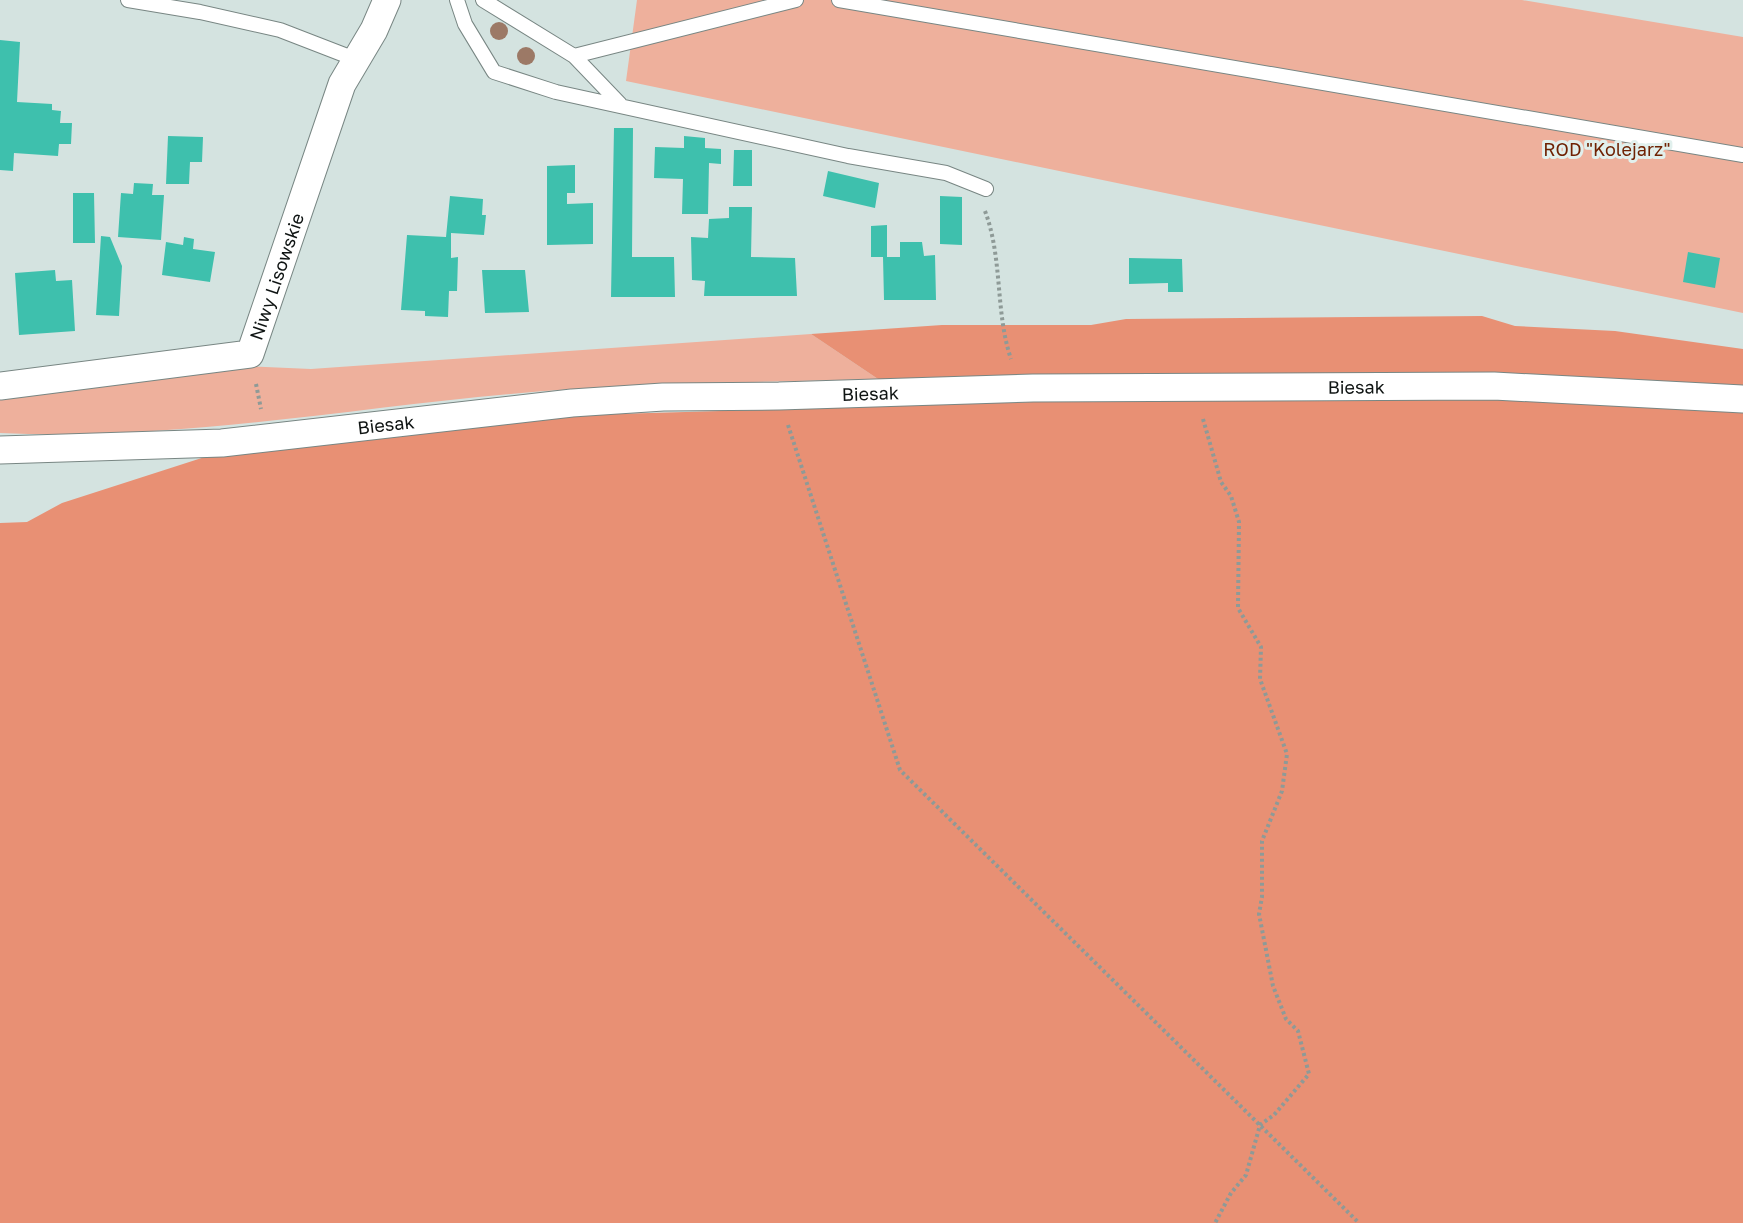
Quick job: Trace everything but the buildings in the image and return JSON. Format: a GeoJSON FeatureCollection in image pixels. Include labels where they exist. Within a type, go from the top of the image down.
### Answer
{"type":"FeatureCollection","features":[{"type":"Feature","properties":{"kind":"street","name":"Niwy Lisowskie"},"geometry":{"type":"LineString","coordinates":[[0,386],[250,354],[342,84],[374,30],[387,0]]}},
{"type":"Feature","properties":{"kind":"street","name":"Biesak"},"geometry":{"type":"LineString","coordinates":[[0,450],[222,443],[572,403],[663,396],[778,396],[1033,388],[1494,386],[1743,399]]}},
{"type":"Feature","properties":{"kind":"lane"},"geometry":{"type":"LineString","coordinates":[[128,0],[200,12],[280,30],[356,59]]}},
{"type":"Feature","properties":{"kind":"lane"},"geometry":{"type":"LineString","coordinates":[[457,0],[465,24],[494,72],[556,92],[621,104],[848,156],[946,173],[986,189]]}},
{"type":"Feature","properties":{"kind":"lane"},"geometry":{"type":"LineString","coordinates":[[483,0],[574,56],[621,104]]}},
{"type":"Feature","properties":{"kind":"lane"},"geometry":{"type":"LineString","coordinates":[[574,56],[796,0]]}},
{"type":"Feature","properties":{"kind":"lane"},"geometry":{"type":"LineString","coordinates":[[839,0],[1743,155]]}},
{"type":"Feature","properties":{"kind":"path"},"geometry":{"type":"LineString","coordinates":[[972,183],[990,225],[1000,284],[1004,336],[1013,364],[1033,388]]}},
{"type":"Feature","properties":{"kind":"path"},"geometry":{"type":"LineString","coordinates":[[250,354],[266,438]]}},
{"type":"Feature","properties":{"kind":"path"},"geometry":{"type":"LineString","coordinates":[[1182,387],[1186,408],[1195,418],[1206,419],[1221,482],[1232,496],[1239,522],[1238,608],[1261,647],[1260,679],[1287,754],[1282,791],[1262,841],[1262,897],[1259,914],[1273,986],[1286,1019],[1298,1031],[1309,1074],[1274,1115],[1260,1125],[1246,1175],[1231,1193],[1215,1223]]}},
{"type":"Feature","properties":{"kind":"path"},"geometry":{"type":"LineString","coordinates":[[778,396],[900,770],[1359,1223]]}},
{"type":"Feature","properties":{"kind":"green space","name":"ROD \"Kolejarz\""},"geometry":{"type":"Polygon","coordinates":[[[637,0],[1522,0],[1743,37],[1743,313],[626,81],[637,0]]]}},
{"type":"Feature","properties":{"kind":"green space"},"geometry":{"type":"Polygon","coordinates":[[[811,334],[878,379],[574,389],[144,432],[0,433],[0,397],[241,366],[311,369],[811,334]]]}},
{"type":"Feature","properties":{"kind":"shaded area"},"geometry":{"type":"Polygon","coordinates":[[[1482,316],[1515,326],[1615,331],[1743,349],[1743,389],[1214,377],[878,379],[811,334],[942,325],[1091,325],[1126,319],[1482,316]]]}},
{"type":"Feature","properties":{"kind":"shaded area"},"geometry":{"type":"Polygon","coordinates":[[[1493,396],[1743,411],[1743,1223],[0,1223],[0,523],[27,522],[62,503],[211,455],[580,415],[1133,399],[1493,396]]]}}]}
